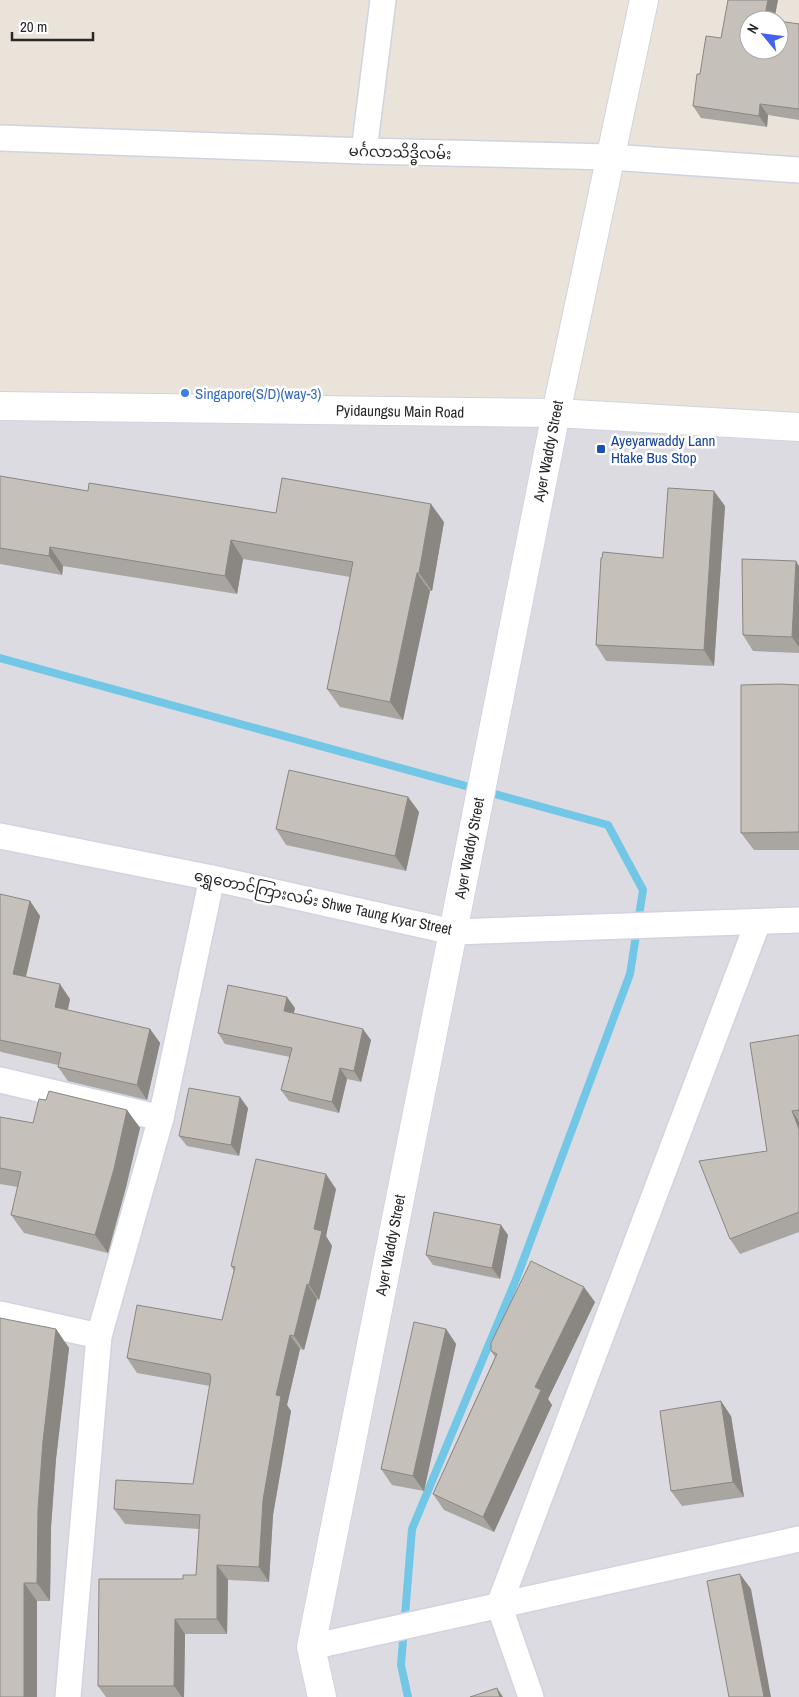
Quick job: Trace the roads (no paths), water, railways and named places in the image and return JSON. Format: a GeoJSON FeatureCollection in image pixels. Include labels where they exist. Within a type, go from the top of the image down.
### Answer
{"type":"FeatureCollection","features":[{"type":"Feature","properties":{"kind":"street"},"geometry":{"type":"LineString","coordinates":[[364,151],[383,0]]}},
{"type":"Feature","properties":{"kind":"street","name":"Ayer Waddy Street"},"geometry":{"type":"LineString","coordinates":[[322,1697],[310,1647],[556,412],[644,0]]}},
{"type":"Feature","properties":{"kind":"street","name":"မင်္ဂလာသိဒ္ဓိလမ်း"},"geometry":{"type":"LineString","coordinates":[[0,138],[364,151],[610,157],[799,170]]}},
{"type":"Feature","properties":{"kind":"street","name":"Pyidaungsu Main Road"},"geometry":{"type":"LineString","coordinates":[[0,406],[556,412],[799,427]]}},
{"type":"Feature","properties":{"kind":"street","name":"ရွှေတောင်ကြားလမ်း Shwe Taung Kyar Street"},"geometry":{"type":"LineString","coordinates":[[0,836],[212,878],[452,932],[799,920]]}},
{"type":"Feature","properties":{"kind":"street"},"geometry":{"type":"LineString","coordinates":[[68,1697],[99,1336],[161,1118],[212,878]]}},
{"type":"Feature","properties":{"kind":"street"},"geometry":{"type":"LineString","coordinates":[[530,1697],[499,1605],[758,922]]}},
{"type":"Feature","properties":{"kind":"street"},"geometry":{"type":"LineString","coordinates":[[0,1080],[161,1118]]}},
{"type":"Feature","properties":{"kind":"street"},"geometry":{"type":"LineString","coordinates":[[0,1314],[99,1336]]}},
{"type":"Feature","properties":{"kind":"street"},"geometry":{"type":"LineString","coordinates":[[310,1647],[799,1539]]}},
{"type":"Feature","properties":{"kind":"waterway"},"geometry":{"type":"LineString","coordinates":[[0,658],[608,825],[643,890],[630,974],[517,1277],[412,1529],[401,1665],[408,1697]]}},
{"type":"Feature","properties":{"kind":"place","name":"Singapore(S/D)(way-3)"},"geometry":{"type":"Point","coordinates":[185,393]}},
{"type":"Feature","properties":{"kind":"place","name":"Ayeyarwaddy Lann Htake Bus Stop"},"geometry":{"type":"Point","coordinates":[601,449]}}]}
